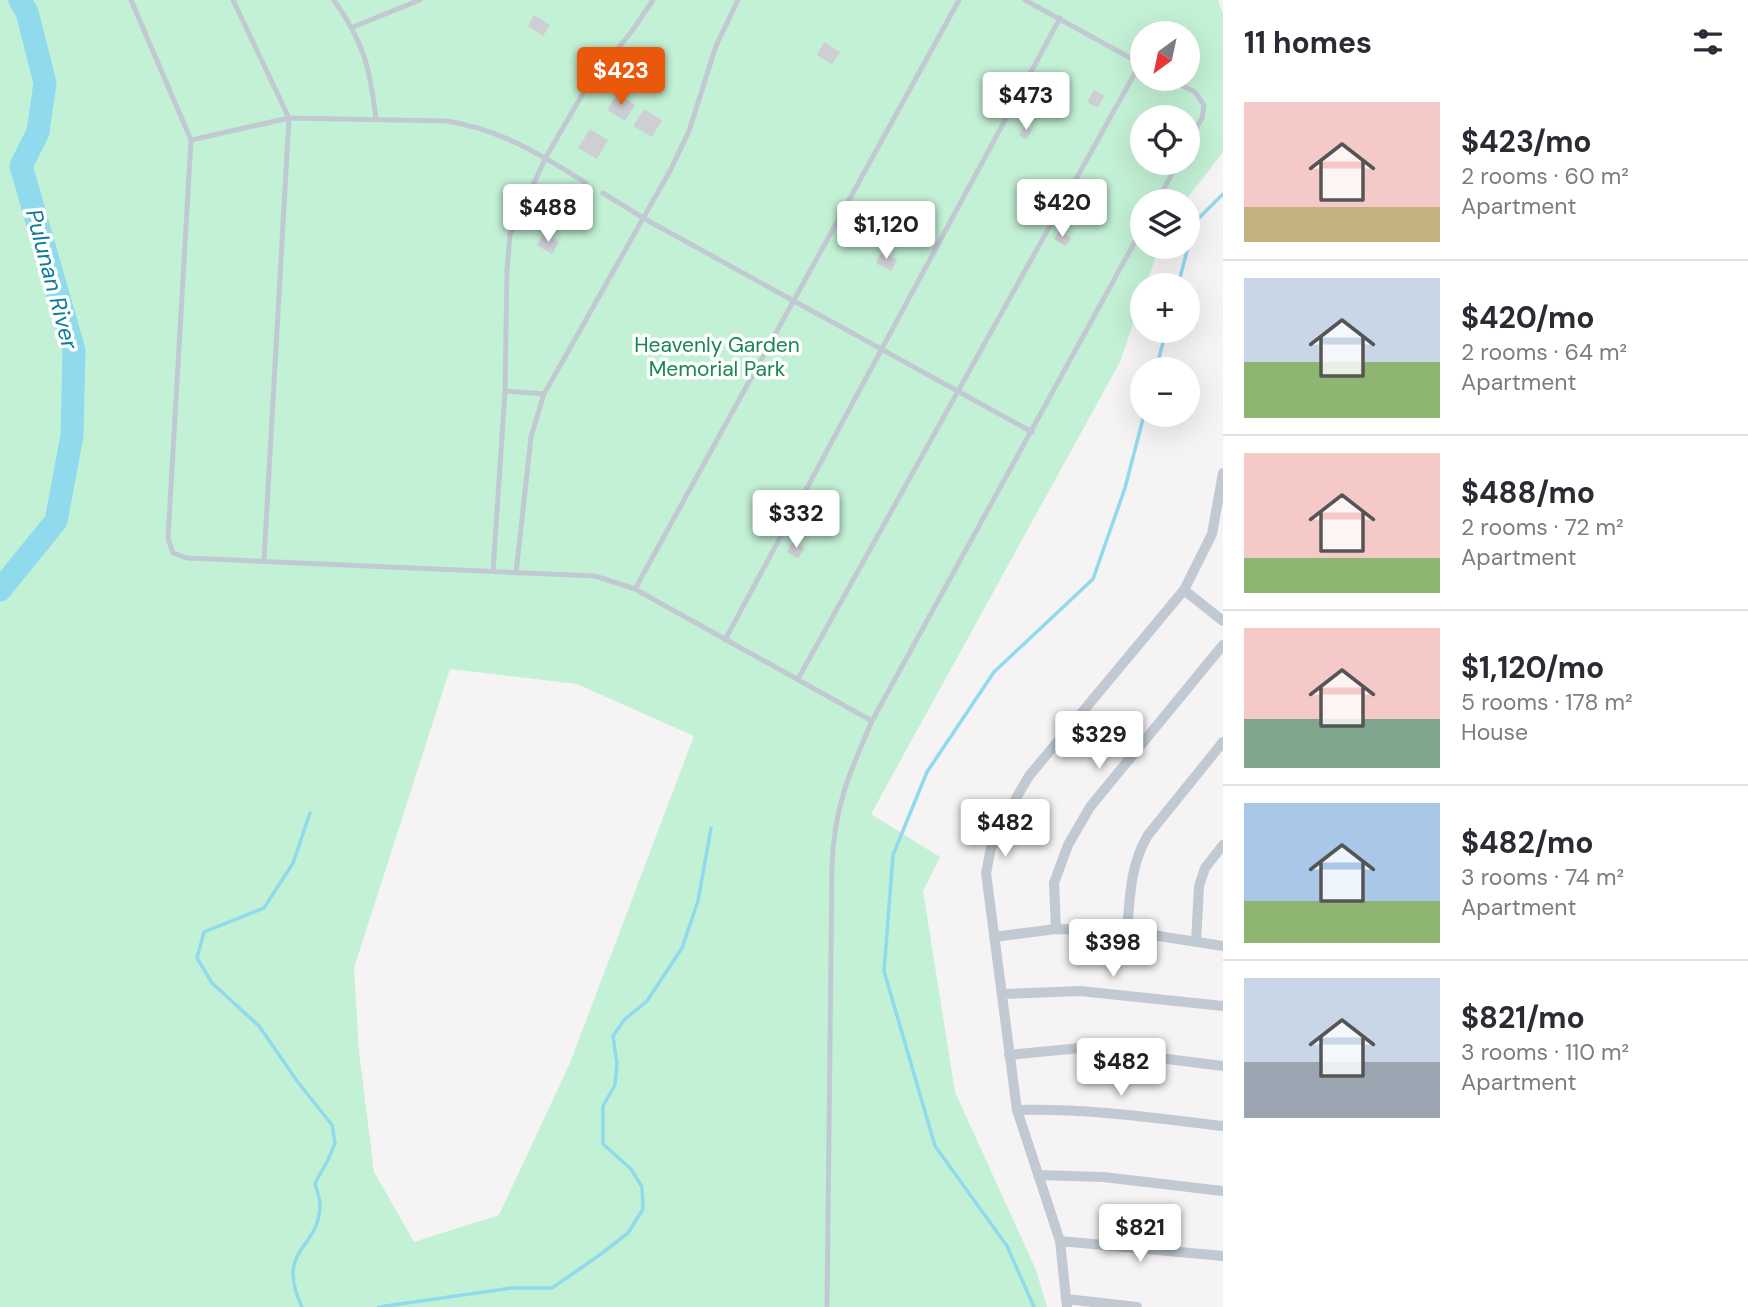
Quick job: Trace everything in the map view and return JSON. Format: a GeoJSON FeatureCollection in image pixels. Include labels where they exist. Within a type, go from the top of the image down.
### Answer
{"type":"FeatureCollection","features":[{"type":"Feature","properties":{"kind":"street"},"geometry":{"type":"LineString","coordinates":[[1137,1307],[1067,1303],[1060,1241],[1017,1110],[986,873],[991,848],[1029,776],[1184,590],[1212,534],[1223,473]]}},
{"type":"Feature","properties":{"kind":"street"},"geometry":{"type":"LineString","coordinates":[[1212,534],[1223,543]]}},
{"type":"Feature","properties":{"kind":"street"},"geometry":{"type":"LineString","coordinates":[[1184,590],[1223,621]]}},
{"type":"Feature","properties":{"kind":"street"},"geometry":{"type":"LineString","coordinates":[[1056,929],[1054,883],[1068,845],[1090,807],[1223,645]]}},
{"type":"Feature","properties":{"kind":"street"},"geometry":{"type":"LineString","coordinates":[[1127,931],[1133,867],[1139,850],[1148,835],[1223,742]]}},
{"type":"Feature","properties":{"kind":"street"},"geometry":{"type":"LineString","coordinates":[[1196,942],[1199,886],[1205,868],[1223,845]]}},
{"type":"Feature","properties":{"kind":"street"},"geometry":{"type":"LineString","coordinates":[[994,937],[1056,929],[1127,931],[1223,946]]}},
{"type":"Feature","properties":{"kind":"street"},"geometry":{"type":"LineString","coordinates":[[1002,995],[1080,991],[1223,1006]]}},
{"type":"Feature","properties":{"kind":"street"},"geometry":{"type":"LineString","coordinates":[[1009,1055],[1080,1048],[1223,1066]]}},
{"type":"Feature","properties":{"kind":"street"},"geometry":{"type":"LineString","coordinates":[[1017,1110],[1050,1109],[1120,1114],[1223,1126]]}},
{"type":"Feature","properties":{"kind":"street"},"geometry":{"type":"LineString","coordinates":[[1038,1175],[1103,1177],[1223,1191]]}},
{"type":"Feature","properties":{"kind":"street"},"geometry":{"type":"LineString","coordinates":[[1060,1241],[1223,1256]]}},
{"type":"Feature","properties":{"kind":"lane"},"geometry":{"type":"LineString","coordinates":[[131,0],[191,140],[167,538],[173,553],[187,558],[595,576],[635,589],[872,721]]}},
{"type":"Feature","properties":{"kind":"lane"},"geometry":{"type":"LineString","coordinates":[[233,0],[289,118],[264,560]]}},
{"type":"Feature","properties":{"kind":"lane"},"geometry":{"type":"LineString","coordinates":[[334,0],[353,27],[365,55],[372,79],[376,118]]}},
{"type":"Feature","properties":{"kind":"lane"},"geometry":{"type":"LineString","coordinates":[[353,27],[420,0]]}},
{"type":"Feature","properties":{"kind":"lane"},"geometry":{"type":"LineString","coordinates":[[493,571],[505,391],[510,234],[546,157],[586,88],[653,0]]}},
{"type":"Feature","properties":{"kind":"lane"},"geometry":{"type":"LineString","coordinates":[[516,573],[531,437],[544,394],[645,219],[689,131],[716,46],[738,0]]}},
{"type":"Feature","properties":{"kind":"lane"},"geometry":{"type":"LineString","coordinates":[[635,589],[959,0]]}},
{"type":"Feature","properties":{"kind":"lane"},"geometry":{"type":"LineString","coordinates":[[1025,0],[1130,59]]}},
{"type":"Feature","properties":{"kind":"lane"},"geometry":{"type":"LineString","coordinates":[[725,640],[1060,18]]}},
{"type":"Feature","properties":{"kind":"lane"},"geometry":{"type":"LineString","coordinates":[[798,679],[1130,85]]}},
{"type":"Feature","properties":{"kind":"lane"},"geometry":{"type":"LineString","coordinates":[[1191,91],[1204,105],[1200,122]]}},
{"type":"Feature","properties":{"kind":"lane"},"geometry":{"type":"LineString","coordinates":[[191,140],[289,118],[447,121],[472,125],[546,157],[586,183]]}},
{"type":"Feature","properties":{"kind":"lane"},"geometry":{"type":"LineString","coordinates":[[603,193],[645,219],[1032,432]]}},
{"type":"Feature","properties":{"kind":"lane"},"geometry":{"type":"LineString","coordinates":[[827,1307],[833,837],[837,810],[872,721],[1130,251]]}},
{"type":"Feature","properties":{"kind":"lane"},"geometry":{"type":"LineString","coordinates":[[505,391],[544,394]]}},
{"type":"Feature","properties":{"kind":"green space","name":"Heavenly Garden Memorial Park"},"geometry":{"type":"Polygon","coordinates":[[[0,0],[1218,0],[1223,14],[1223,152],[1194,189],[1130,189],[1130,259],[1155,259],[1150,273],[1130,273],[1130,333],[1120,362],[871,814],[940,857],[923,891],[955,1092],[1036,1270],[1047,1307],[0,1307],[0,0]],[[450,669],[354,968],[359,1052],[374,1172],[414,1242],[499,1215],[570,1063],[694,736],[577,684],[450,669]]]}},
{"type":"Feature","properties":{"kind":"building"},"geometry":{"type":"Polygon","coordinates":[[[534,15],[550,25],[543,36],[528,26],[534,15]]]}},
{"type":"Feature","properties":{"kind":"building"},"geometry":{"type":"Polygon","coordinates":[[[824,42],[840,52],[832,64],[817,55],[824,42]]]}},
{"type":"Feature","properties":{"kind":"building"},"geometry":{"type":"Polygon","coordinates":[[[1094,90],[1104,96],[1098,108],[1087,102],[1094,90]]]}},
{"type":"Feature","properties":{"kind":"building"},"geometry":{"type":"Polygon","coordinates":[[[617,94],[635,105],[625,121],[607,110],[617,94]]]}},
{"type":"Feature","properties":{"kind":"building"},"geometry":{"type":"Polygon","coordinates":[[[644,109],[662,120],[652,137],[633,126],[644,109]]]}},
{"type":"Feature","properties":{"kind":"building"},"geometry":{"type":"Polygon","coordinates":[[[1025,125],[1032,130],[1026,140],[1019,135],[1025,125]]]}},
{"type":"Feature","properties":{"kind":"building"},"geometry":{"type":"Polygon","coordinates":[[[590,129],[608,140],[597,159],[578,148],[590,129]]]}},
{"type":"Feature","properties":{"kind":"building"},"geometry":{"type":"Polygon","coordinates":[[[852,213],[869,223],[862,236],[845,226],[852,213]]]}},
{"type":"Feature","properties":{"kind":"building"},"geometry":{"type":"Polygon","coordinates":[[[1059,231],[1071,238],[1066,246],[1054,239],[1059,231]]]}},
{"type":"Feature","properties":{"kind":"building"},"geometry":{"type":"Polygon","coordinates":[[[544,233],[559,242],[552,254],[537,245],[544,233]]]}},
{"type":"Feature","properties":{"kind":"building"},"geometry":{"type":"Polygon","coordinates":[[[882,251],[897,260],[891,271],[876,263],[882,251]]]}},
{"type":"Feature","properties":{"kind":"building"},"geometry":{"type":"Polygon","coordinates":[[[793,541],[804,548],[798,559],[787,552],[793,541]]]}},
{"type":"Feature","properties":{"kind":"waterway","name":"Pulunan River"},"geometry":{"type":"LineString","coordinates":[[0,590],[56,521],[72,436],[74,350],[21,166],[38,132],[45,83],[27,12],[20,0]]}},
{"type":"Feature","properties":{"kind":"waterway"},"geometry":{"type":"LineString","coordinates":[[1200,217],[1223,194]]}},
{"type":"Feature","properties":{"kind":"waterway"},"geometry":{"type":"LineString","coordinates":[[1181,273],[1185,259]]}},
{"type":"Feature","properties":{"kind":"waterway"},"geometry":{"type":"LineString","coordinates":[[1159,357],[1163,343]]}},
{"type":"Feature","properties":{"kind":"waterway"},"geometry":{"type":"LineString","coordinates":[[1034,1307],[1007,1246],[935,1146],[884,971],[893,855],[927,772],[994,672],[1093,579],[1125,488],[1141,427]]}},
{"type":"Feature","properties":{"kind":"waterway"},"geometry":{"type":"LineString","coordinates":[[302,1307],[293,1272],[295,1260],[318,1219],[320,1202],[315,1183],[335,1143],[332,1125],[259,1026],[212,983],[197,958],[204,932],[264,908],[293,863],[310,813]]}},
{"type":"Feature","properties":{"kind":"waterway"},"geometry":{"type":"LineString","coordinates":[[379,1307],[512,1288],[552,1288],[628,1233],[643,1209],[642,1187],[631,1169],[603,1144],[603,1106],[615,1085],[617,1064],[613,1036],[624,1020],[647,1001],[682,948],[698,901],[711,828]]}}]}
